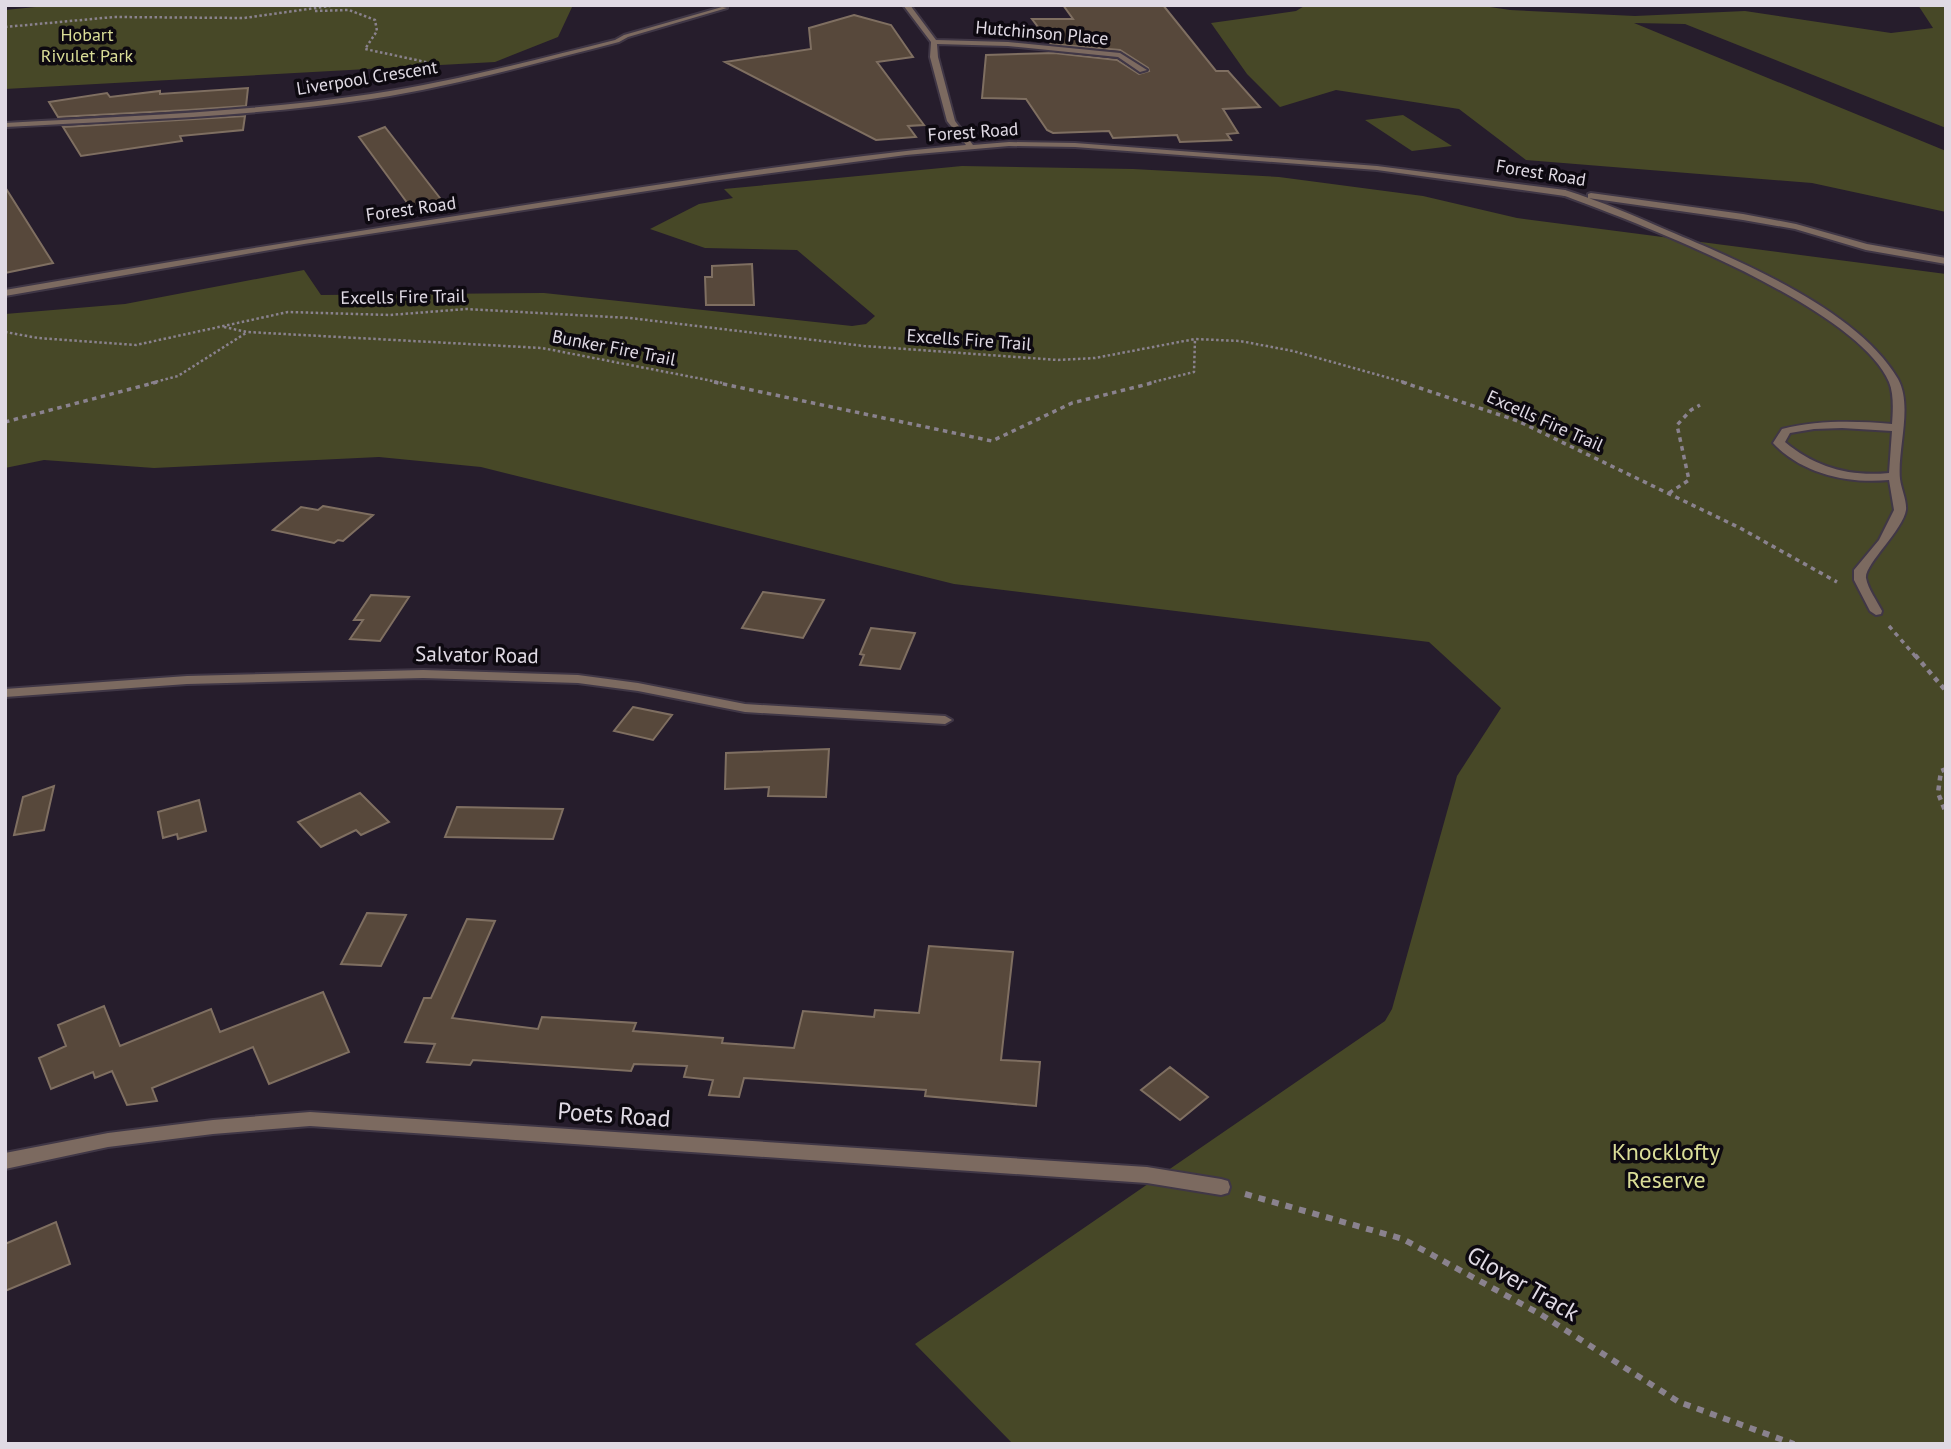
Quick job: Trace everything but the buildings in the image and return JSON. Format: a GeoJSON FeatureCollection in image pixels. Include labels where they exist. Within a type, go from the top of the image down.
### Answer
{"type":"FeatureCollection","features":[{"type":"Feature","properties":{"kind":"street"},"geometry":{"type":"LineString","coordinates":[[906,5],[934,42],[934,57],[951,121],[971,147]]}},
{"type":"Feature","properties":{"kind":"street","name":"Liverpool Crescent"},"geometry":{"type":"LineString","coordinates":[[5,125],[337,102],[476,76],[617,41],[724,8]]}},
{"type":"Feature","properties":{"kind":"street","name":"Hutchinson Place"},"geometry":{"type":"LineString","coordinates":[[934,42],[1008,44],[1120,55],[1143,70]]}},
{"type":"Feature","properties":{"kind":"street","name":"Forest Road"},"geometry":{"type":"LineString","coordinates":[[5,293],[408,225],[793,167],[971,147],[1045,143],[1377,168],[1769,222],[1866,247],[1946,261]]}},
{"type":"Feature","properties":{"kind":"street"},"geometry":{"type":"LineString","coordinates":[[1565,193],[1731,263],[1792,293],[1845,326],[1875,352],[1895,382],[1898,449],[1894,476],[1900,510],[1884,541],[1860,570],[1860,580],[1876,611]]}},
{"type":"Feature","properties":{"kind":"street"},"geometry":{"type":"LineString","coordinates":[[1894,476],[1847,477],[1795,458],[1779,443],[1786,431],[1810,424],[1897,428]]}},
{"type":"Feature","properties":{"kind":"street","name":"Salvator Road"},"geometry":{"type":"LineString","coordinates":[[5,693],[187,680],[424,674],[578,679],[638,687],[745,708],[945,720]]}},
{"type":"Feature","properties":{"kind":"street","name":"Poets Road"},"geometry":{"type":"LineString","coordinates":[[5,1161],[108,1140],[310,1119],[1147,1175],[1221,1187]]}},
{"type":"Feature","properties":{"kind":"path"},"geometry":{"type":"LineString","coordinates":[[5,27],[92,18],[244,18],[337,5]]}},
{"type":"Feature","properties":{"kind":"path"},"geometry":{"type":"LineString","coordinates":[[300,11],[349,10],[375,20],[377,31],[365,49],[421,59],[476,76]]}},
{"type":"Feature","properties":{"kind":"path","name":"Excells Fire Trail"},"geometry":{"type":"LineString","coordinates":[[5,332],[38,338],[136,345],[271,315],[304,311],[390,315],[442,310],[501,310],[642,319],[945,354],[1058,360],[1095,358],[1195,339],[1240,341],[1293,351],[1454,398],[1518,421],[1668,493],[1825,573],[1876,611],[1946,691]]}},
{"type":"Feature","properties":{"kind":"path","name":"Bunker Fire Trail"},"geometry":{"type":"LineString","coordinates":[[223,327],[247,332],[542,348],[992,441],[1072,403],[1194,372],[1195,339]]}},
{"type":"Feature","properties":{"kind":"path"},"geometry":{"type":"LineString","coordinates":[[5,422],[178,376],[247,332]]}},
{"type":"Feature","properties":{"kind":"path"},"geometry":{"type":"LineString","coordinates":[[1668,493],[1689,480],[1689,470],[1679,446],[1677,425],[1691,410],[1700,405]]}},
{"type":"Feature","properties":{"kind":"path"},"geometry":{"type":"LineString","coordinates":[[1946,769],[1941,771],[1937,785],[1939,804],[1946,813]]}},
{"type":"Feature","properties":{"kind":"path","name":"Glover Track"},"geometry":{"type":"LineString","coordinates":[[1221,1187],[1403,1239],[1540,1314],[1679,1402],[1794,1444]]}},
{"type":"Feature","properties":{"kind":"green space","name":"Hobart Rivulet Park"},"geometry":{"type":"Polygon","coordinates":[[[56,5],[573,5],[558,37],[495,62],[5,89],[5,10],[56,5]]]}},
{"type":"Feature","properties":{"kind":"green space"},"geometry":{"type":"Polygon","coordinates":[[[1306,5],[1477,5],[1510,10],[1635,16],[1745,11],[1891,33],[1933,28],[1918,5],[1946,5],[1946,128],[1685,24],[1634,23],[1946,151],[1946,212],[1812,183],[1526,160],[1459,109],[1336,90],[1280,107],[1247,74],[1211,23],[1296,11],[1306,5]]]}},
{"type":"Feature","properties":{"kind":"green space"},"geometry":{"type":"Polygon","coordinates":[[[1403,115],[1452,146],[1412,151],[1365,120],[1403,115]]]}},
{"type":"Feature","properties":{"kind":"green space","name":"Knocklofty Reserve"},"geometry":{"type":"Polygon","coordinates":[[[962,166],[1133,169],[1279,177],[1423,196],[1517,218],[1946,274],[1946,1444],[1013,1444],[915,1344],[1385,1021],[1392,1009],[1457,776],[1501,708],[1429,642],[954,584],[481,467],[379,457],[154,468],[44,460],[5,468],[5,314],[125,304],[304,270],[321,295],[544,293],[852,326],[866,324],[875,316],[797,250],[705,248],[650,229],[699,204],[733,198],[724,189],[962,166]]]}}]}
